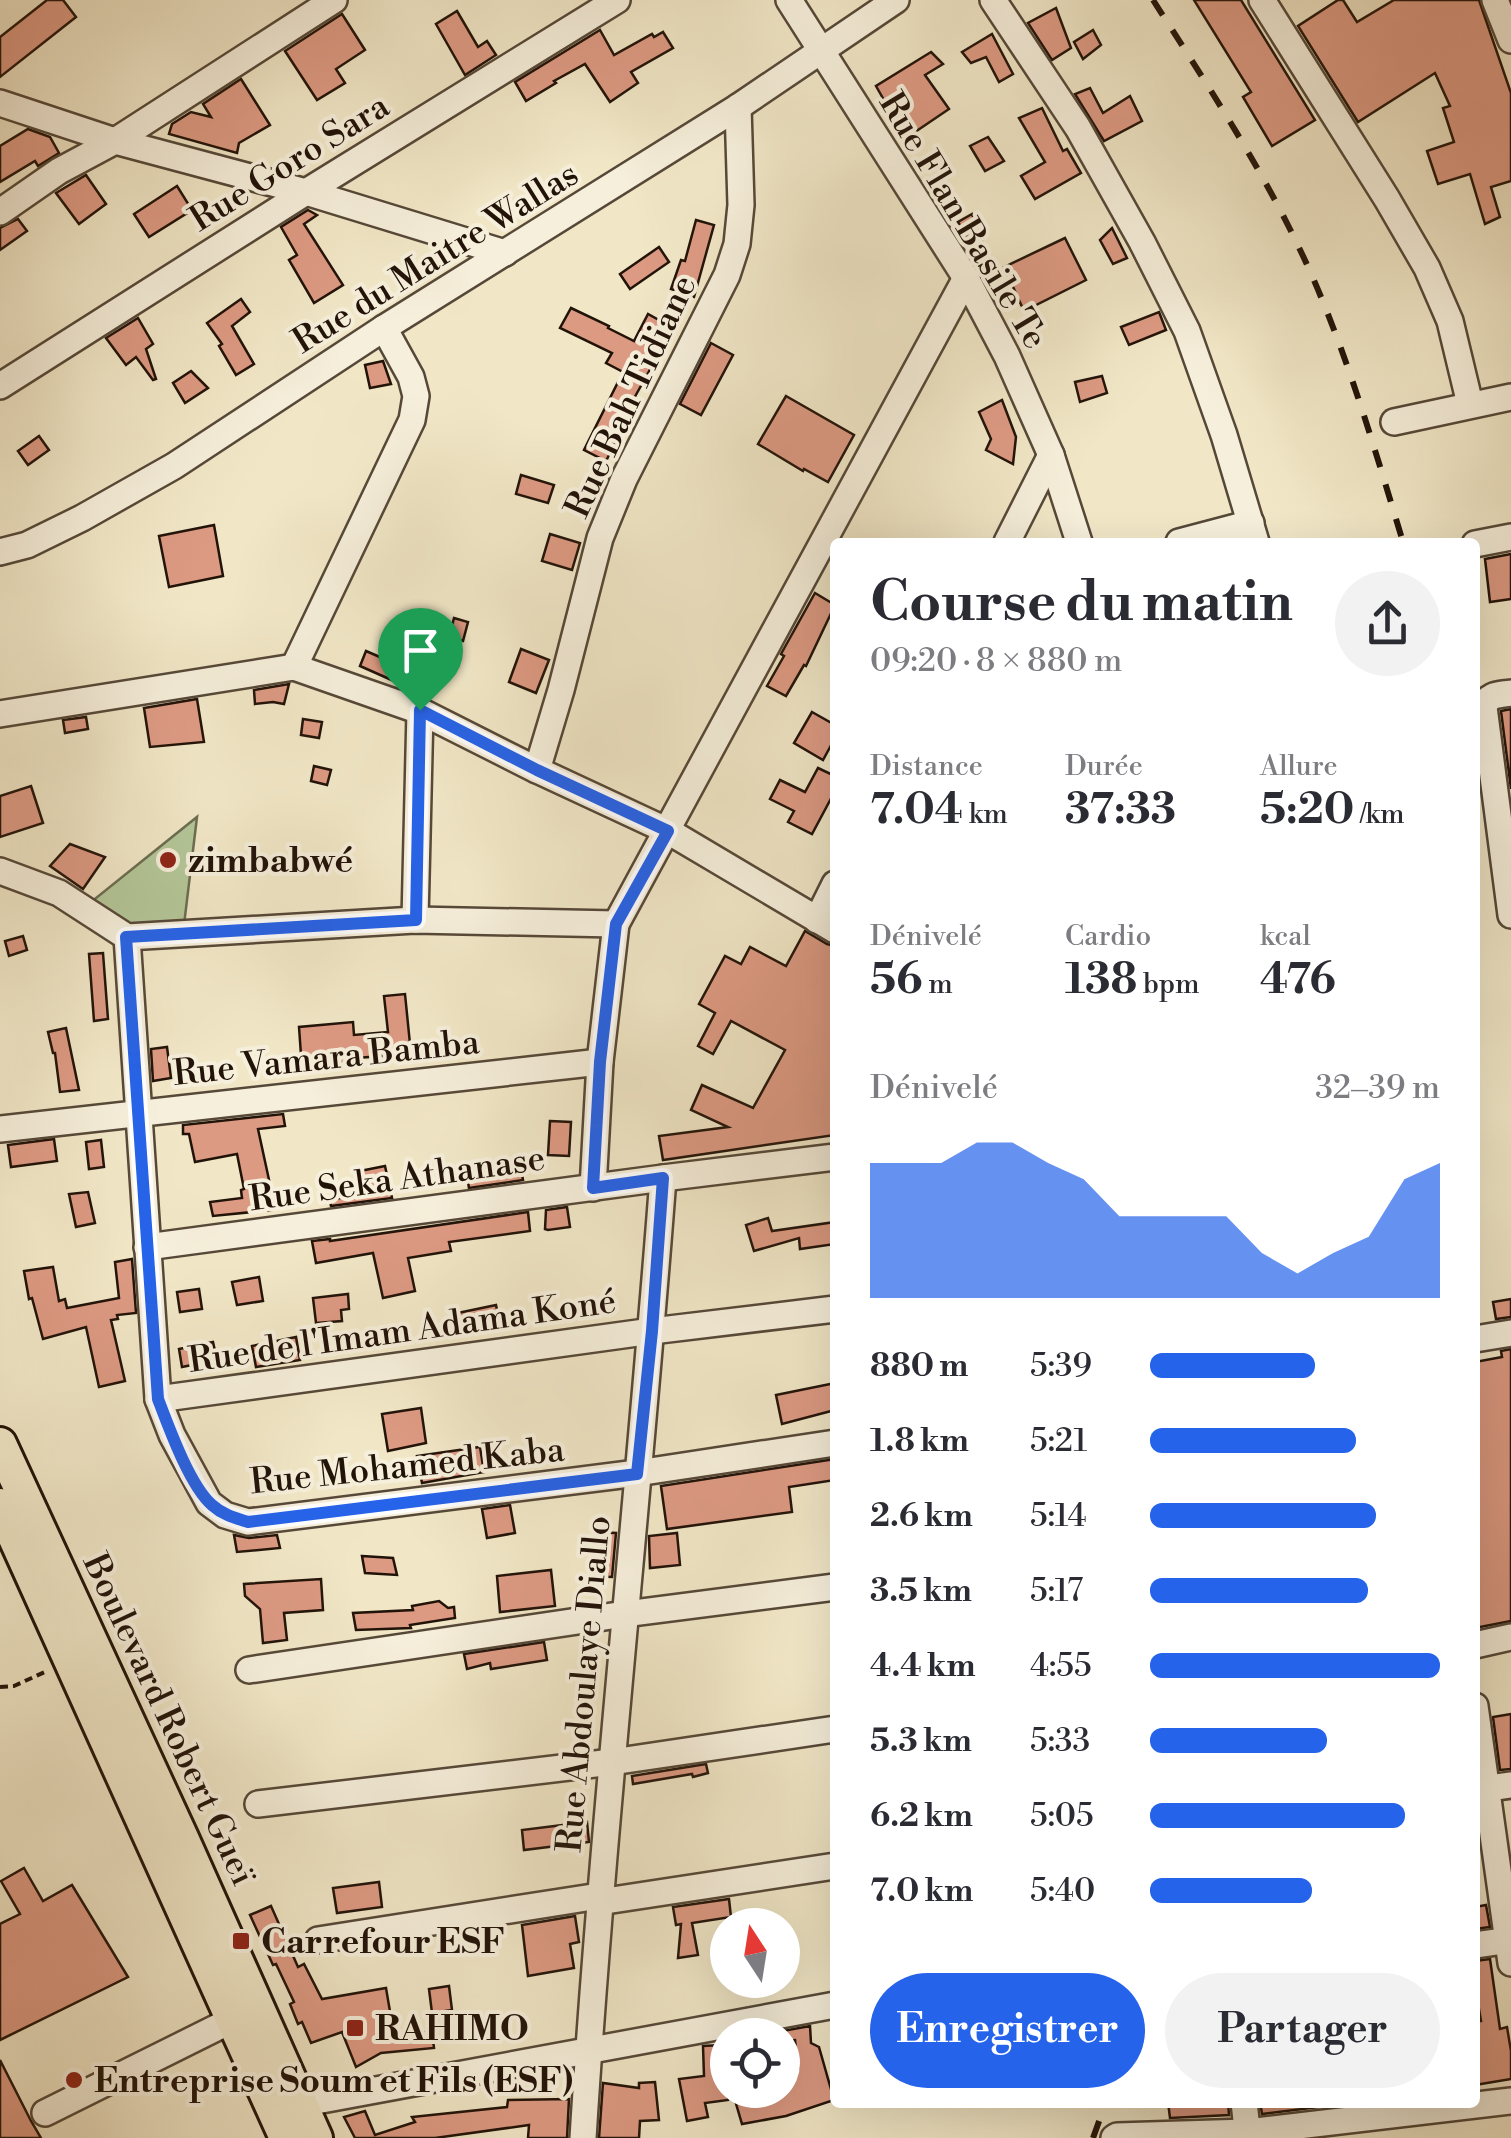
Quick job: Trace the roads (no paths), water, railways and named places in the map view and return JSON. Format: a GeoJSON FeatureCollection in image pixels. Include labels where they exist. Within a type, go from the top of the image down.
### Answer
{"type":"FeatureCollection","features":[{"type":"Feature","properties":{"kind":"main road","name":"Boulevard Robert Gueï"},"geometry":{"type":"LineString","coordinates":[[0,1444],[316,2138]]}},
{"type":"Feature","properties":{"kind":"main road","name":"Boulevard Robert Gueï"},"geometry":{"type":"LineString","coordinates":[[0,1505],[286,2138]]}},
{"type":"Feature","properties":{"kind":"street"},"geometry":{"type":"LineString","coordinates":[[0,212],[334,0]]}},
{"type":"Feature","properties":{"kind":"street","name":"Rue Goro Sara"},"geometry":{"type":"LineString","coordinates":[[0,386],[617,0]]}},
{"type":"Feature","properties":{"kind":"street","name":"Rue Flan Basile Te"},"geometry":{"type":"LineString","coordinates":[[788,0],[966,278],[1051,454],[1078,538]]}},
{"type":"Feature","properties":{"kind":"street","name":"Rue du Maitre Wallas"},"geometry":{"type":"LineString","coordinates":[[0,552],[26,545],[174,466],[384,328],[738,107],[896,0]]}},
{"type":"Feature","properties":{"kind":"street"},"geometry":{"type":"LineString","coordinates":[[994,0],[1078,128],[1188,331],[1254,533],[1212,538]]}},
{"type":"Feature","properties":{"kind":"street"},"geometry":{"type":"LineString","coordinates":[[1262,0],[1427,268],[1450,321],[1470,404]]}},
{"type":"Feature","properties":{"kind":"street"},"geometry":{"type":"LineString","coordinates":[[1495,0],[1511,40]]}},
{"type":"Feature","properties":{"kind":"street"},"geometry":{"type":"LineString","coordinates":[[0,103],[115,141],[306,192],[506,253]]}},
{"type":"Feature","properties":{"kind":"street","name":"Rue Bah Tidiane"},"geometry":{"type":"LineString","coordinates":[[537,770],[600,538],[624,479],[727,275],[738,244],[738,107]]}},
{"type":"Feature","properties":{"kind":"street"},"geometry":{"type":"LineString","coordinates":[[593,1188],[600,1062],[616,924],[966,278]]}},
{"type":"Feature","properties":{"kind":"street"},"geometry":{"type":"LineString","coordinates":[[294,668],[412,420],[416,396],[411,377],[384,328]]}},
{"type":"Feature","properties":{"kind":"street"},"geometry":{"type":"LineString","coordinates":[[1394,422],[1511,397]]}},
{"type":"Feature","properties":{"kind":"street"},"geometry":{"type":"LineString","coordinates":[[1009,538],[1051,454]]}},
{"type":"Feature","properties":{"kind":"street"},"geometry":{"type":"LineString","coordinates":[[1480,543],[1511,537]]}},
{"type":"Feature","properties":{"kind":"street"},"geometry":{"type":"LineString","coordinates":[[0,714],[294,668],[420,710],[668,831],[826,925]]}},
{"type":"Feature","properties":{"kind":"street"},"geometry":{"type":"LineString","coordinates":[[1511,693],[1492,696],[1484,708],[1511,915]]}},
{"type":"Feature","properties":{"kind":"street"},"geometry":{"type":"LineString","coordinates":[[416,920],[420,710]]}},
{"type":"Feature","properties":{"kind":"street"},"geometry":{"type":"LineString","coordinates":[[0,871],[59,893],[126,937],[416,920],[616,924]]}},
{"type":"Feature","properties":{"kind":"street","name":"Rue Mohamed Kaba"},"geometry":{"type":"LineString","coordinates":[[126,937],[158,1399],[172,1435],[209,1503],[224,1515],[248,1522],[637,1474],[830,1443]]}},
{"type":"Feature","properties":{"kind":"street","name":"Rue Vamara Bamba"},"geometry":{"type":"LineString","coordinates":[[0,1129],[600,1062]]}},
{"type":"Feature","properties":{"kind":"street","name":"Rue Seka Athanase"},"geometry":{"type":"LineString","coordinates":[[147,1247],[830,1158]]}},
{"type":"Feature","properties":{"kind":"street","name":"Rue Abdoulaye Diallo"},"geometry":{"type":"LineString","coordinates":[[583,2138],[599,1899],[663,1178]]}},
{"type":"Feature","properties":{"kind":"street","name":"Rue de l'Imam Adama Koné"},"geometry":{"type":"LineString","coordinates":[[158,1399],[830,1311]]}},
{"type":"Feature","properties":{"kind":"street"},"geometry":{"type":"LineString","coordinates":[[1480,1339],[1511,1333]]}},
{"type":"Feature","properties":{"kind":"street"},"geometry":{"type":"LineString","coordinates":[[249,1670],[830,1588]]}},
{"type":"Feature","properties":{"kind":"street"},"geometry":{"type":"LineString","coordinates":[[1480,1644],[1511,1638]]}},
{"type":"Feature","properties":{"kind":"street"},"geometry":{"type":"LineString","coordinates":[[258,1804],[612,1762],[830,1730]]}},
{"type":"Feature","properties":{"kind":"street"},"geometry":{"type":"LineString","coordinates":[[1480,1945],[1510,1948],[1480,1789],[1511,1785]]}},
{"type":"Feature","properties":{"kind":"street"},"geometry":{"type":"LineString","coordinates":[[318,1940],[830,1867]]}},
{"type":"Feature","properties":{"kind":"street"},"geometry":{"type":"LineString","coordinates":[[300,2104],[830,2006]]}},
{"type":"Feature","properties":{"kind":"street"},"geometry":{"type":"LineString","coordinates":[[45,2113],[232,2020]]}},
{"type":"Feature","properties":{"kind":"street"},"geometry":{"type":"LineString","coordinates":[[1480,2106],[1511,2101]]}},
{"type":"Feature","properties":{"kind":"street"},"geometry":{"type":"LineString","coordinates":[[1245,2108],[1247,2135]]}},
{"type":"Feature","properties":{"kind":"street"},"geometry":{"type":"LineString","coordinates":[[1114,2138],[1247,2135],[1464,2108]]}},
{"type":"Feature","properties":{"kind":"railway"},"geometry":{"type":"LineString","coordinates":[[1153,0],[1244,145],[1304,258],[1344,358],[1402,538]]}},
{"type":"Feature","properties":{"kind":"railway"},"geometry":{"type":"LineString","coordinates":[[1093,2138],[1104,2108]]}},
{"type":"Feature","properties":{"kind":"place","name":"zimbabwé"},"geometry":{"type":"Point","coordinates":[168,860]}},
{"type":"Feature","properties":{"kind":"place","name":"Carrefour ESF"},"geometry":{"type":"Point","coordinates":[241,1941]}},
{"type":"Feature","properties":{"kind":"place","name":"RAHIMO"},"geometry":{"type":"Point","coordinates":[355,2028]}},
{"type":"Feature","properties":{"kind":"place","name":"Entreprise Soum et Fils (ESF)"},"geometry":{"type":"Point","coordinates":[74,2080]}}]}
